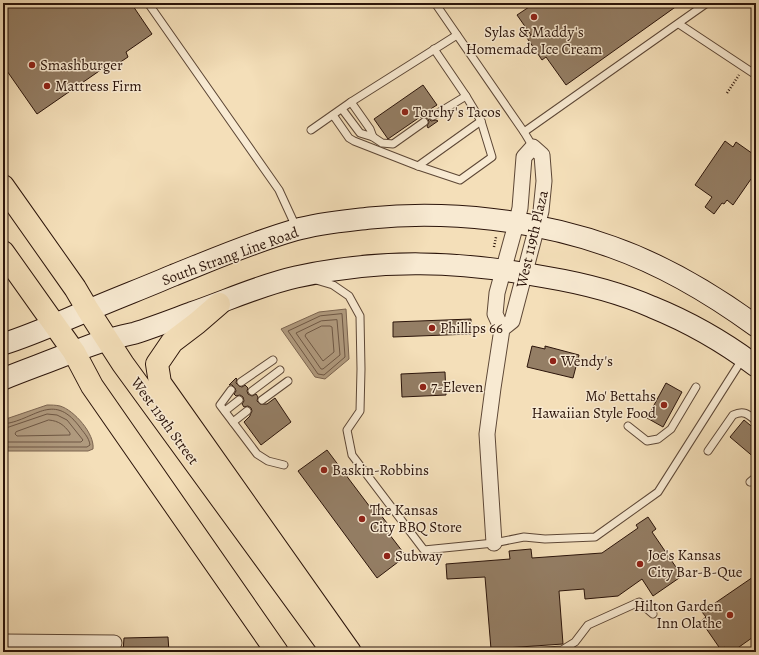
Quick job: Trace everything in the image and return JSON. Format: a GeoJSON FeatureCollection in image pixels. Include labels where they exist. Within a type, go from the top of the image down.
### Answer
{"type":"FeatureCollection","features":[{"type":"Feature","properties":{"kind":"main road","name":"West 119th Street"},"geometry":{"type":"LineString","coordinates":[[3,186],[76,288],[107,340],[333,652]]}},
{"type":"Feature","properties":{"kind":"main road","name":"South Strang Line Road"},"geometry":{"type":"LineString","coordinates":[[3,344],[55,325],[226,254],[297,230],[340,221],[434,215],[482,218],[537,227],[567,233],[612,247],[656,266],[700,289],[756,326]]}},
{"type":"Feature","properties":{"kind":"main road"},"geometry":{"type":"LineString","coordinates":[[3,252],[74,352],[92,386],[277,652]]}},
{"type":"Feature","properties":{"kind":"main road"},"geometry":{"type":"LineString","coordinates":[[3,379],[107,340],[135,333],[219,304],[254,289],[300,276],[374,264],[417,263],[466,265],[524,273],[607,290],[651,306],[694,326],[750,361]]}},
{"type":"Feature","properties":{"kind":"main road"},"geometry":{"type":"LineString","coordinates":[[219,304],[172,342],[157,364],[160,383],[350,652]]}},
{"type":"Feature","properties":{"kind":"street","name":"West 119th Plaza"},"geometry":{"type":"LineString","coordinates":[[494,543],[487,434],[492,388],[502,329],[495,314],[497,293],[520,208],[524,157],[533,147],[542,155],[544,181],[541,212],[512,321],[502,329]]}},
{"type":"Feature","properties":{"kind":"street"},"geometry":{"type":"LineString","coordinates":[[3,642],[114,643]]}},
{"type":"Feature","properties":{"kind":"lane"},"geometry":{"type":"LineString","coordinates":[[148,3],[279,190],[297,230]]}},
{"type":"Feature","properties":{"kind":"lane"},"geometry":{"type":"LineString","coordinates":[[435,3],[533,147]]}},
{"type":"Feature","properties":{"kind":"lane"},"geometry":{"type":"LineString","coordinates":[[524,132],[707,3]]}},
{"type":"Feature","properties":{"kind":"lane"},"geometry":{"type":"LineString","coordinates":[[679,24],[756,75]]}},
{"type":"Feature","properties":{"kind":"lane"},"geometry":{"type":"LineString","coordinates":[[310,130],[351,102],[457,35]]}},
{"type":"Feature","properties":{"kind":"lane"},"geometry":{"type":"LineString","coordinates":[[333,115],[349,138],[354,141],[418,166],[460,180],[492,157],[481,121],[434,49]]}},
{"type":"Feature","properties":{"kind":"lane"},"geometry":{"type":"LineString","coordinates":[[434,116],[466,96]]}},
{"type":"Feature","properties":{"kind":"lane"},"geometry":{"type":"LineString","coordinates":[[351,102],[370,128],[373,137]]}},
{"type":"Feature","properties":{"kind":"lane"},"geometry":{"type":"LineString","coordinates":[[342,109],[360,133],[373,137],[382,143],[393,144],[424,122]]}},
{"type":"Feature","properties":{"kind":"lane"},"geometry":{"type":"LineString","coordinates":[[418,166],[481,121]]}},
{"type":"Feature","properties":{"kind":"lane"},"geometry":{"type":"LineString","coordinates":[[300,276],[333,284],[349,296],[360,316],[360,411],[347,430],[352,455],[424,550],[494,543],[524,537],[545,539],[596,537],[658,492],[750,361]]}},
{"type":"Feature","properties":{"kind":"lane"},"geometry":{"type":"LineString","coordinates":[[241,382],[273,360]]}},
{"type":"Feature","properties":{"kind":"lane"},"geometry":{"type":"LineString","coordinates":[[252,391],[280,370]]}},
{"type":"Feature","properties":{"kind":"lane"},"geometry":{"type":"LineString","coordinates":[[262,400],[288,381]]}},
{"type":"Feature","properties":{"kind":"lane"},"geometry":{"type":"LineString","coordinates":[[628,426],[647,441],[658,439],[671,429],[696,386]]}},
{"type":"Feature","properties":{"kind":"lane"},"geometry":{"type":"LineString","coordinates":[[232,390],[220,405],[257,454],[268,461],[284,465]]}},
{"type":"Feature","properties":{"kind":"lane"},"geometry":{"type":"LineString","coordinates":[[225,411],[239,400]]}},
{"type":"Feature","properties":{"kind":"lane"},"geometry":{"type":"LineString","coordinates":[[233,422],[247,411]]}},
{"type":"Feature","properties":{"kind":"lane"},"geometry":{"type":"LineString","coordinates":[[708,451],[733,415],[739,412],[746,413],[756,421]]}},
{"type":"Feature","properties":{"kind":"lane"},"geometry":{"type":"LineString","coordinates":[[750,482],[756,477]]}},
{"type":"Feature","properties":{"kind":"lane"},"geometry":{"type":"LineString","coordinates":[[533,652],[562,650],[575,642],[588,625],[639,602],[653,614]]}},
{"type":"Feature","properties":{"kind":"path"},"geometry":{"type":"LineString","coordinates":[[727,93],[744,67]]}},
{"type":"Feature","properties":{"kind":"path"},"geometry":{"type":"LineString","coordinates":[[494,248],[496,237]]}},
{"type":"Feature","properties":{"kind":"water"},"geometry":{"type":"Polygon","coordinates":[[[346,309],[349,359],[325,379],[315,377],[281,329],[319,312],[346,309]]]}},
{"type":"Feature","properties":{"kind":"water"},"geometry":{"type":"Polygon","coordinates":[[[47,405],[55,405],[66,408],[77,417],[91,437],[93,449],[88,451],[3,451],[3,420],[47,405]]]}},
{"type":"Feature","properties":{"kind":"building"},"geometry":{"type":"Polygon","coordinates":[[[3,3],[131,3],[152,34],[126,52],[128,57],[107,71],[105,67],[37,114],[7,71],[3,74],[3,3]]]}},
{"type":"Feature","properties":{"kind":"building"},"geometry":{"type":"Polygon","coordinates":[[[535,3],[681,3],[566,85],[546,57],[542,60],[527,38],[531,35],[517,15],[535,3]]]}},
{"type":"Feature","properties":{"kind":"building"},"geometry":{"type":"Polygon","coordinates":[[[423,85],[437,105],[429,110],[431,112],[428,114],[429,118],[431,121],[438,121],[428,128],[428,119],[420,117],[388,139],[374,119],[423,85]]]}},
{"type":"Feature","properties":{"kind":"building"},"geometry":{"type":"Polygon","coordinates":[[[725,141],[733,147],[736,142],[756,156],[756,182],[751,179],[733,205],[727,200],[724,204],[722,203],[714,214],[705,207],[712,197],[695,185],[725,141]]]}},
{"type":"Feature","properties":{"kind":"building","name":"Phillips 66"},"geometry":{"type":"Polygon","coordinates":[[[471,319],[471,334],[393,337],[393,322],[471,319]]]}},
{"type":"Feature","properties":{"kind":"building","name":"Wendy's"},"geometry":{"type":"Polygon","coordinates":[[[532,346],[545,349],[545,346],[579,355],[573,378],[527,367],[532,346]]]}},
{"type":"Feature","properties":{"kind":"building","name":"7-Eleven"},"geometry":{"type":"Polygon","coordinates":[[[445,372],[446,395],[402,397],[401,374],[445,372]]]}},
{"type":"Feature","properties":{"kind":"building"},"geometry":{"type":"Polygon","coordinates":[[[236,378],[236,383],[239,386],[242,387],[245,385],[248,388],[248,394],[252,396],[256,394],[258,397],[257,401],[260,404],[267,404],[275,398],[291,422],[261,445],[244,422],[250,416],[252,411],[251,408],[248,406],[244,407],[242,404],[244,401],[243,397],[240,395],[236,396],[234,394],[236,391],[235,388],[232,385],[229,385],[236,378]]]}},
{"type":"Feature","properties":{"kind":"building","name":"Mo' Bettahs Hawaiian Style Food"},"geometry":{"type":"Polygon","coordinates":[[[666,383],[682,392],[663,427],[647,418],[666,383]]]}},
{"type":"Feature","properties":{"kind":"building"},"geometry":{"type":"Polygon","coordinates":[[[744,420],[756,430],[756,459],[730,437],[744,420]]]}},
{"type":"Feature","properties":{"kind":"building"},"geometry":{"type":"Polygon","coordinates":[[[327,450],[370,507],[373,505],[387,523],[383,526],[406,556],[377,578],[298,471],[327,450]]]}},
{"type":"Feature","properties":{"kind":"building"},"geometry":{"type":"Polygon","coordinates":[[[648,517],[656,529],[652,532],[682,576],[653,596],[642,579],[618,596],[585,599],[584,589],[559,591],[563,644],[491,649],[485,577],[447,579],[446,564],[510,559],[509,551],[531,549],[532,558],[602,553],[638,528],[636,525],[648,517]]]}},
{"type":"Feature","properties":{"kind":"building","name":"Hilton Garden Inn Olathe"},"geometry":{"type":"Polygon","coordinates":[[[756,575],[756,635],[732,652],[728,652],[725,647],[721,650],[701,621],[706,617],[702,612],[756,575]]]}},
{"type":"Feature","properties":{"kind":"building"},"geometry":{"type":"Polygon","coordinates":[[[168,637],[169,652],[123,652],[124,638],[168,637]]]}},
{"type":"Feature","properties":{"kind":"place","name":"Sylas & Maddy's Homemade Ice Cream"},"geometry":{"type":"Point","coordinates":[534,17]}},
{"type":"Feature","properties":{"kind":"place","name":"Smashburger"},"geometry":{"type":"Point","coordinates":[32,65]}},
{"type":"Feature","properties":{"kind":"place","name":"Mattress Firm"},"geometry":{"type":"Point","coordinates":[47,86]}},
{"type":"Feature","properties":{"kind":"place","name":"Torchy's Tacos"},"geometry":{"type":"Point","coordinates":[405,112]}},
{"type":"Feature","properties":{"kind":"place","name":"Phillips 66"},"geometry":{"type":"Point","coordinates":[432,328]}},
{"type":"Feature","properties":{"kind":"place","name":"Wendy's"},"geometry":{"type":"Point","coordinates":[553,361]}},
{"type":"Feature","properties":{"kind":"place","name":"7-Eleven"},"geometry":{"type":"Point","coordinates":[423,387]}},
{"type":"Feature","properties":{"kind":"place","name":"Mo' Bettahs Hawaiian Style Food"},"geometry":{"type":"Point","coordinates":[664,405]}},
{"type":"Feature","properties":{"kind":"place","name":"Baskin-Robbins"},"geometry":{"type":"Point","coordinates":[324,470]}},
{"type":"Feature","properties":{"kind":"place","name":"The Kansas City BBQ Store"},"geometry":{"type":"Point","coordinates":[362,519]}},
{"type":"Feature","properties":{"kind":"place","name":"Subway"},"geometry":{"type":"Point","coordinates":[387,556]}},
{"type":"Feature","properties":{"kind":"place","name":"Joe's Kansas City Bar-B-Que"},"geometry":{"type":"Point","coordinates":[640,564]}},
{"type":"Feature","properties":{"kind":"place","name":"Hilton Garden Inn Olathe"},"geometry":{"type":"Point","coordinates":[730,615]}}]}
